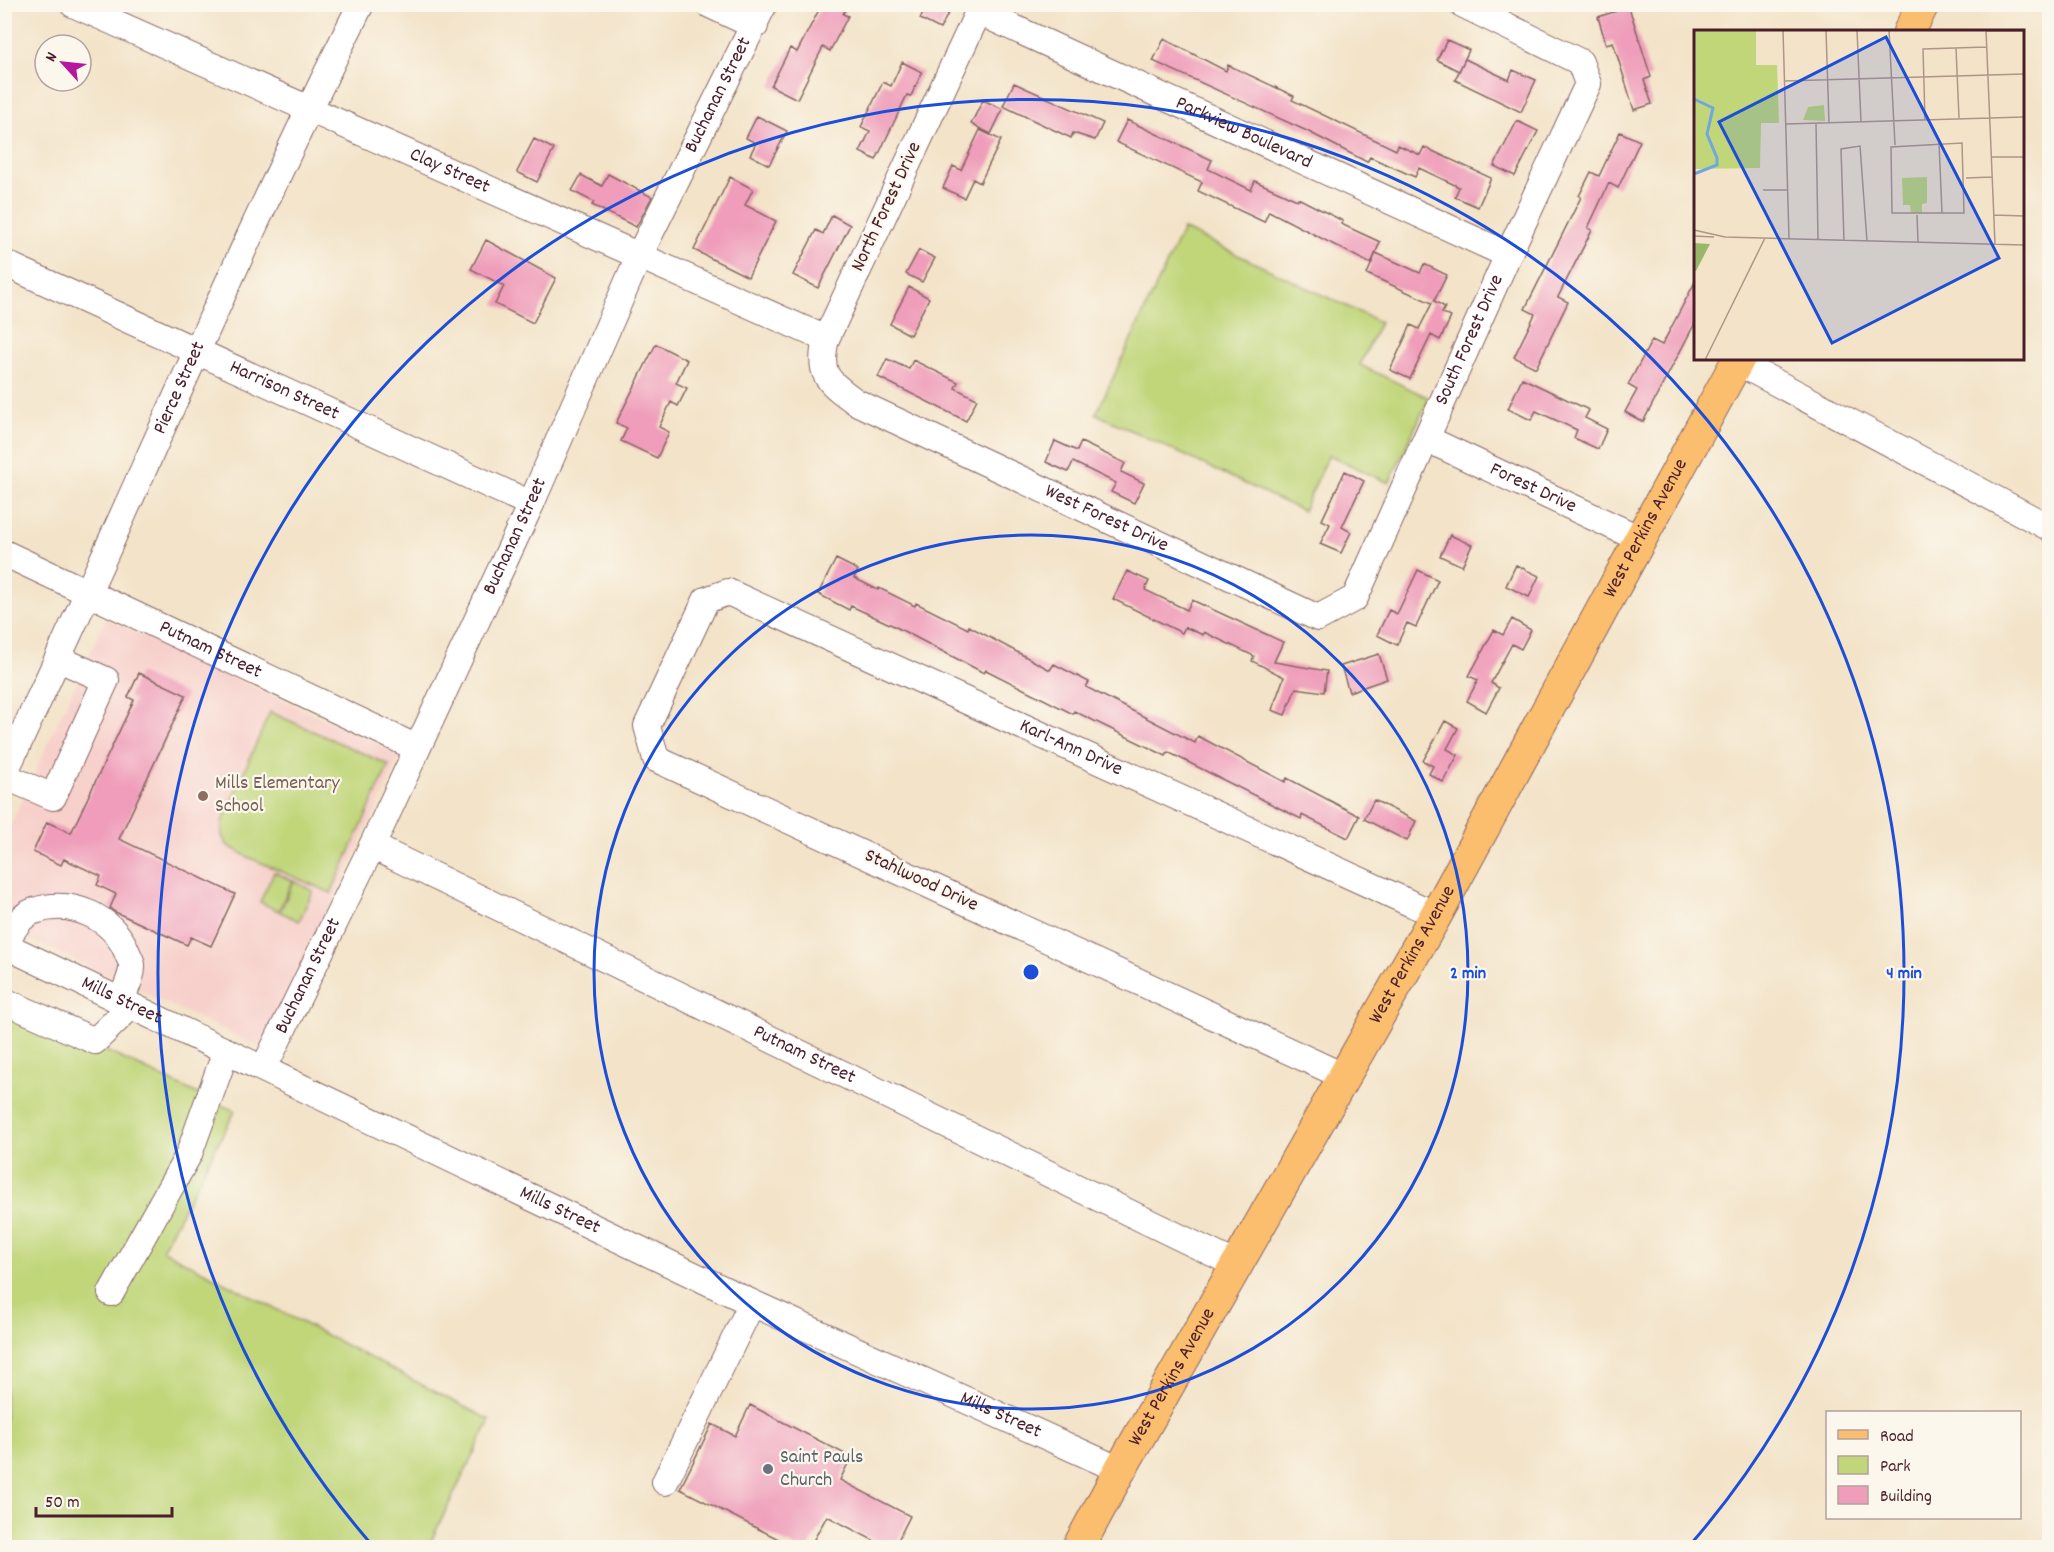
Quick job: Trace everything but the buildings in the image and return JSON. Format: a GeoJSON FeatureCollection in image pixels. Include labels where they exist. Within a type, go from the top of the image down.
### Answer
{"type":"FeatureCollection","features":[{"type":"Feature","properties":{"kind":"main road"},"geometry":{"type":"LineString","coordinates":[[1910,30],[1923,4]]}},
{"type":"Feature","properties":{"kind":"main road","name":"West Perkins Avenue"},"geometry":{"type":"LineString","coordinates":[[1078,1548],[1120,1470],[1436,915],[1738,360]]}},
{"type":"Feature","properties":{"kind":"street","name":"Clay Street"},"geometry":{"type":"LineString","coordinates":[[73,4],[826,339]]}},
{"type":"Feature","properties":{"kind":"street","name":"Pierce Street"},"geometry":{"type":"LineString","coordinates":[[4,775],[89,593],[195,351],[361,4]]}},
{"type":"Feature","properties":{"kind":"street"},"geometry":{"type":"LineString","coordinates":[[708,4],[760,15]]}},
{"type":"Feature","properties":{"kind":"street","name":"South Forest Drive"},"geometry":{"type":"LineString","coordinates":[[1355,598],[1508,255],[1588,84],[1580,62],[1462,4]]}},
{"type":"Feature","properties":{"kind":"street","name":"Parkview Boulevard"},"geometry":{"type":"LineString","coordinates":[[980,8],[1508,255]]}},
{"type":"Feature","properties":{"kind":"street","name":"North Forest Drive"},"geometry":{"type":"LineString","coordinates":[[856,402],[827,381],[821,358],[826,339],[980,8]]}},
{"type":"Feature","properties":{"kind":"street","name":"Buchanan Street"},"geometry":{"type":"LineString","coordinates":[[264,1068],[372,846],[531,504],[639,256],[760,15]]}},
{"type":"Feature","properties":{"kind":"street","name":"Harrison Street"},"geometry":{"type":"LineString","coordinates":[[4,263],[531,504]]}},
{"type":"Feature","properties":{"kind":"street"},"geometry":{"type":"LineString","coordinates":[[1738,360],[2049,528]]}},
{"type":"Feature","properties":{"kind":"street","name":"West Forest Drive"},"geometry":{"type":"LineString","coordinates":[[856,402],[1318,618],[1355,598]]}},
{"type":"Feature","properties":{"kind":"street","name":"Forest Drive"},"geometry":{"type":"LineString","coordinates":[[1427,440],[1640,539]]}},
{"type":"Feature","properties":{"kind":"street","name":"Putnam Street"},"geometry":{"type":"LineString","coordinates":[[4,553],[417,747]]}},
{"type":"Feature","properties":{"kind":"street","name":"Karl-Ann Drive"},"geometry":{"type":"LineString","coordinates":[[706,600],[728,592],[1436,915]]}},
{"type":"Feature","properties":{"kind":"street","name":"Stahlwood Drive"},"geometry":{"type":"LineString","coordinates":[[706,600],[647,726],[656,759],[1343,1077]]}},
{"type":"Feature","properties":{"kind":"street"},"geometry":{"type":"LineString","coordinates":[[4,775],[53,796],[106,680],[59,659]]}},
{"type":"Feature","properties":{"kind":"street","name":"Putnam Street"},"geometry":{"type":"LineString","coordinates":[[372,846],[1237,1265]]}},
{"type":"Feature","properties":{"kind":"street"},"geometry":{"type":"LineString","coordinates":[[4,945],[16,924],[33,911],[54,908],[94,914],[118,936],[132,965],[126,1003],[95,1041],[4,1001]]}},
{"type":"Feature","properties":{"kind":"street","name":"Mills Street"},"geometry":{"type":"LineString","coordinates":[[4,945],[752,1303],[1120,1470]]}},
{"type":"Feature","properties":{"kind":"street"},"geometry":{"type":"LineString","coordinates":[[111,1293],[189,1154],[226,1051]]}},
{"type":"Feature","properties":{"kind":"street"},"geometry":{"type":"LineString","coordinates":[[664,1482],[752,1303]]}},
{"type":"Feature","properties":{"kind":"shaded area","name":"Mills Elementary School"},"geometry":{"type":"Polygon","coordinates":[[[106,618],[401,755],[264,1049],[5,928],[5,837],[106,618]]]}},
{"type":"Feature","properties":{"kind":"green space"},"geometry":{"type":"Polygon","coordinates":[[[1183,229],[1380,322],[1360,365],[1429,398],[1389,483],[1329,455],[1303,511],[1096,414],[1183,229]]]}},
{"type":"Feature","properties":{"kind":"green space"},"geometry":{"type":"Polygon","coordinates":[[[270,712],[389,765],[331,893],[248,857],[227,845],[222,836],[222,822],[270,712]]]}},
{"type":"Feature","properties":{"kind":"green space"},"geometry":{"type":"Polygon","coordinates":[[[274,872],[293,881],[278,911],[260,902],[274,872]]]}},
{"type":"Feature","properties":{"kind":"green space"},"geometry":{"type":"Polygon","coordinates":[[[294,881],[313,891],[299,921],[280,912],[294,881]]]}},
{"type":"Feature","properties":{"kind":"green space"},"geometry":{"type":"Polygon","coordinates":[[[5,1004],[235,1111],[162,1250],[490,1420],[428,1547],[5,1548],[5,1004]]]}},
{"type":"Feature","properties":{"kind":"place","name":"Mills Elementary School"},"geometry":{"type":"Point","coordinates":[203,796]}},
{"type":"Feature","properties":{"kind":"place","name":"Saint Pauls Church"},"geometry":{"type":"Point","coordinates":[768,1469]}}]}
